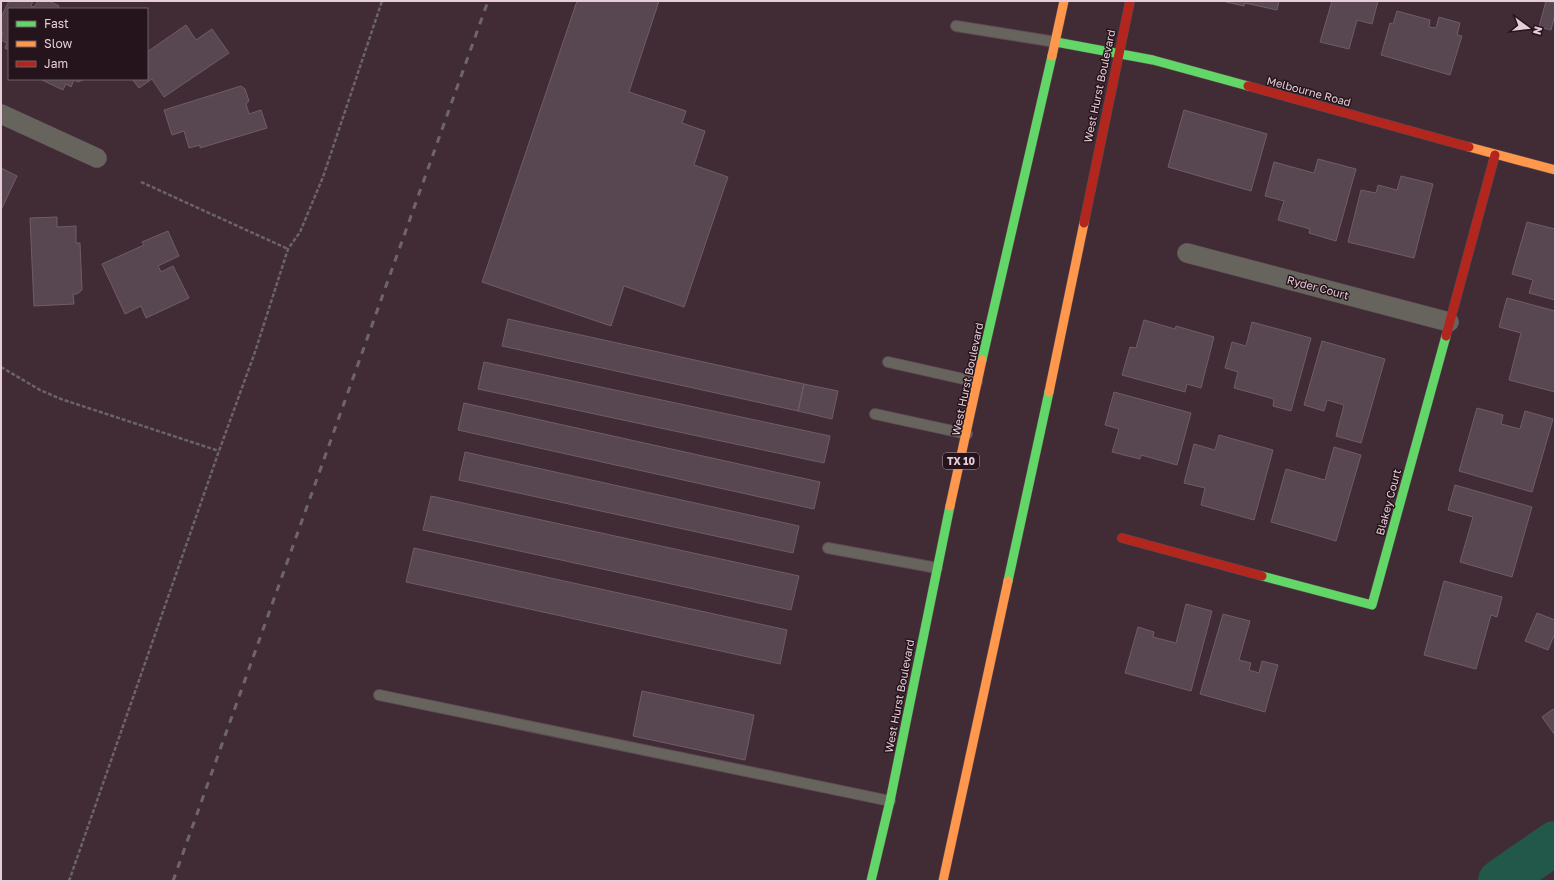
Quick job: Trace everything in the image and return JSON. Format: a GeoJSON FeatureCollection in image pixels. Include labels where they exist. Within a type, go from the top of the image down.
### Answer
{"type":"FeatureCollection","features":[{"type":"Feature","properties":{"kind":"main road","name":"West Hurst Boulevard"},"geometry":{"type":"LineString","coordinates":[[871,881],[890,801],[937,568],[977,382],[1056,42],[1064,1]]}},
{"type":"Feature","properties":{"kind":"main road","name":"West Hurst Boulevard"},"geometry":{"type":"LineString","coordinates":[[943,881],[1054,368],[1130,1]]}},
{"type":"Feature","properties":{"kind":"main road","name":"Melbourne Road"},"geometry":{"type":"LineString","coordinates":[[1056,42],[1160,62],[1555,170]]}},
{"type":"Feature","properties":{"kind":"main road","name":"Blakey Court"},"geometry":{"type":"LineString","coordinates":[[1122,538],[1372,605],[1495,154]]}},
{"type":"Feature","properties":{"kind":"street"},"geometry":{"type":"LineString","coordinates":[[1,114],[97,158]]}},
{"type":"Feature","properties":{"kind":"street","name":"Ryder Court"},"geometry":{"type":"LineString","coordinates":[[1187,253],[1449,322]]}},
{"type":"Feature","properties":{"kind":"lane"},"geometry":{"type":"LineString","coordinates":[[956,26],[1056,42]]}},
{"type":"Feature","properties":{"kind":"lane"},"geometry":{"type":"LineString","coordinates":[[888,362],[977,382]]}},
{"type":"Feature","properties":{"kind":"lane"},"geometry":{"type":"LineString","coordinates":[[875,414],[967,434]]}},
{"type":"Feature","properties":{"kind":"lane"},"geometry":{"type":"LineString","coordinates":[[828,548],[937,568]]}},
{"type":"Feature","properties":{"kind":"lane"},"geometry":{"type":"LineString","coordinates":[[378,695],[890,801]]}},
{"type":"Feature","properties":{"kind":"path"},"geometry":{"type":"LineString","coordinates":[[70,881],[219,451],[255,352],[288,249],[300,232],[323,178],[382,1]]}},
{"type":"Feature","properties":{"kind":"path"},"geometry":{"type":"LineString","coordinates":[[141,182],[288,249]]}},
{"type":"Feature","properties":{"kind":"path"},"geometry":{"type":"LineString","coordinates":[[1,367],[40,390],[61,399],[219,451]]}},
{"type":"Feature","properties":{"kind":"building"},"geometry":{"type":"Polygon","coordinates":[[[9,1],[33,1],[31,6],[34,7],[38,1],[49,1],[59,6],[58,8],[8,8],[8,50],[5,48],[7,43],[1,40],[3,32],[1,31],[1,17],[9,1]]]}},
{"type":"Feature","properties":{"kind":"building"},"geometry":{"type":"Polygon","coordinates":[[[577,1],[659,1],[629,92],[686,111],[682,123],[705,131],[694,165],[728,177],[684,307],[624,286],[611,326],[482,282],[577,1]]]}},
{"type":"Feature","properties":{"kind":"building"},"geometry":{"type":"Polygon","coordinates":[[[1222,1],[1279,1],[1277,10],[1245,3],[1244,6],[1222,1]]]}},
{"type":"Feature","properties":{"kind":"building"},"geometry":{"type":"Polygon","coordinates":[[[1332,1],[1378,1],[1372,24],[1357,20],[1349,49],[1320,42],[1332,1]]]}},
{"type":"Feature","properties":{"kind":"building"},"geometry":{"type":"Polygon","coordinates":[[[1546,1],[1555,3],[1555,14],[1551,30],[1539,27],[1546,1]]]}},
{"type":"Feature","properties":{"kind":"building"},"geometry":{"type":"Polygon","coordinates":[[[1397,11],[1430,20],[1429,27],[1436,28],[1439,17],[1460,23],[1457,35],[1462,36],[1450,75],[1381,55],[1390,23],[1393,24],[1397,11]]]}},
{"type":"Feature","properties":{"kind":"building"},"geometry":{"type":"Polygon","coordinates":[[[186,25],[196,40],[212,29],[229,53],[164,97],[152,79],[139,88],[133,80],[148,80],[148,51],[186,25]]]}},
{"type":"Feature","properties":{"kind":"building"},"geometry":{"type":"Polygon","coordinates":[[[42,80],[74,80],[71,87],[66,84],[63,90],[42,80]]]}},
{"type":"Feature","properties":{"kind":"building"},"geometry":{"type":"Polygon","coordinates":[[[241,86],[245,89],[249,101],[246,104],[249,114],[261,110],[267,128],[200,148],[200,145],[189,148],[184,131],[172,135],[164,110],[241,86]]]}},
{"type":"Feature","properties":{"kind":"building"},"geometry":{"type":"Polygon","coordinates":[[[1184,110],[1267,134],[1251,191],[1168,167],[1184,110]]]}},
{"type":"Feature","properties":{"kind":"building"},"geometry":{"type":"Polygon","coordinates":[[[1318,159],[1356,169],[1336,241],[1309,233],[1310,229],[1278,220],[1284,201],[1265,196],[1274,162],[1314,173],[1318,159]]]}},
{"type":"Feature","properties":{"kind":"building"},"geometry":{"type":"Polygon","coordinates":[[[1,168],[17,176],[1,210],[1,168]]]}},
{"type":"Feature","properties":{"kind":"building"},"geometry":{"type":"Polygon","coordinates":[[[1401,176],[1433,184],[1414,258],[1348,242],[1361,190],[1376,193],[1378,185],[1397,190],[1401,176]]]}},
{"type":"Feature","properties":{"kind":"building"},"geometry":{"type":"Polygon","coordinates":[[[57,217],[57,227],[76,226],[76,243],[80,243],[82,290],[77,294],[73,294],[74,304],[34,306],[30,218],[57,217]]]}},
{"type":"Feature","properties":{"kind":"building"},"geometry":{"type":"Polygon","coordinates":[[[1527,222],[1555,229],[1555,300],[1529,293],[1533,280],[1512,274],[1527,222]]]}},
{"type":"Feature","properties":{"kind":"building"},"geometry":{"type":"Polygon","coordinates":[[[168,231],[179,256],[158,266],[161,272],[173,266],[189,298],[146,318],[141,306],[125,314],[102,264],[144,245],[142,242],[168,231]]]}},
{"type":"Feature","properties":{"kind":"building"},"geometry":{"type":"Polygon","coordinates":[[[1507,298],[1555,311],[1555,392],[1509,380],[1521,333],[1499,327],[1507,298]]]}},
{"type":"Feature","properties":{"kind":"building"},"geometry":{"type":"Polygon","coordinates":[[[508,319],[804,384],[798,411],[502,346],[508,319]]]}},
{"type":"Feature","properties":{"kind":"building"},"geometry":{"type":"Polygon","coordinates":[[[1144,320],[1175,329],[1176,326],[1214,337],[1201,388],[1187,384],[1185,392],[1122,375],[1130,347],[1136,348],[1144,320]]]}},
{"type":"Feature","properties":{"kind":"building"},"geometry":{"type":"Polygon","coordinates":[[[1252,322],[1311,338],[1291,411],[1273,406],[1274,399],[1234,388],[1238,372],[1225,368],[1232,342],[1246,346],[1252,322]]]}},
{"type":"Feature","properties":{"kind":"building"},"geometry":{"type":"Polygon","coordinates":[[[1322,341],[1385,359],[1361,443],[1336,436],[1344,405],[1327,400],[1324,411],[1304,405],[1322,341]]]}},
{"type":"Feature","properties":{"kind":"building"},"geometry":{"type":"Polygon","coordinates":[[[484,362],[830,436],[824,463],[478,389],[484,362]]]}},
{"type":"Feature","properties":{"kind":"building"},"geometry":{"type":"Polygon","coordinates":[[[804,384],[838,391],[832,419],[798,411],[804,384]]]}},
{"type":"Feature","properties":{"kind":"building"},"geometry":{"type":"Polygon","coordinates":[[[1114,392],[1191,413],[1177,465],[1141,455],[1140,459],[1112,452],[1119,429],[1105,425],[1114,392]]]}},
{"type":"Feature","properties":{"kind":"building"},"geometry":{"type":"Polygon","coordinates":[[[464,403],[820,482],[814,509],[458,430],[464,403]]]}},
{"type":"Feature","properties":{"kind":"building"},"geometry":{"type":"Polygon","coordinates":[[[1477,408],[1503,415],[1501,424],[1520,429],[1525,411],[1553,419],[1532,492],[1459,471],[1477,408]]]}},
{"type":"Feature","properties":{"kind":"building"},"geometry":{"type":"Polygon","coordinates":[[[1219,435],[1273,450],[1254,520],[1201,505],[1205,488],[1184,483],[1194,444],[1215,450],[1219,435]]]}},
{"type":"Feature","properties":{"kind":"building"},"geometry":{"type":"Polygon","coordinates":[[[1334,447],[1361,455],[1336,541],[1271,522],[1286,469],[1325,480],[1334,447]]]}},
{"type":"Feature","properties":{"kind":"building"},"geometry":{"type":"Polygon","coordinates":[[[465,452],[799,526],[793,553],[459,480],[465,452]]]}},
{"type":"Feature","properties":{"kind":"building"},"geometry":{"type":"Polygon","coordinates":[[[1455,485],[1532,507],[1512,577],[1460,562],[1473,517],[1448,510],[1455,485]]]}},
{"type":"Feature","properties":{"kind":"building"},"geometry":{"type":"Polygon","coordinates":[[[431,496],[799,576],[791,610],[423,530],[431,496]]]}},
{"type":"Feature","properties":{"kind":"building"},"geometry":{"type":"Polygon","coordinates":[[[414,548],[787,630],[780,664],[406,582],[414,548]]]}},
{"type":"Feature","properties":{"kind":"building"},"geometry":{"type":"Polygon","coordinates":[[[1444,581],[1502,597],[1497,617],[1491,615],[1476,669],[1424,655],[1444,581]]]}},
{"type":"Feature","properties":{"kind":"building"},"geometry":{"type":"Polygon","coordinates":[[[1186,604],[1212,611],[1191,691],[1125,673],[1138,627],[1154,632],[1153,637],[1176,643],[1186,604]]]}},
{"type":"Feature","properties":{"kind":"building"},"geometry":{"type":"Polygon","coordinates":[[[1537,613],[1555,620],[1555,633],[1548,650],[1525,641],[1537,613]]]}},
{"type":"Feature","properties":{"kind":"building"},"geometry":{"type":"Polygon","coordinates":[[[1223,614],[1250,621],[1239,660],[1251,663],[1249,670],[1259,673],[1262,661],[1278,665],[1265,712],[1200,694],[1223,614]]]}},
{"type":"Feature","properties":{"kind":"building"},"geometry":{"type":"Polygon","coordinates":[[[642,691],[754,715],[745,760],[633,736],[642,691]]]}},
{"type":"Feature","properties":{"kind":"building"},"geometry":{"type":"Polygon","coordinates":[[[1553,709],[1555,712],[1555,735],[1542,717],[1553,709]]]}},
{"type":"Feature","properties":{"kind":"waterway"},"geometry":{"type":"LineString","coordinates":[[1500,881],[1555,843]]}},
{"type":"Feature","properties":{"kind":"railway"},"geometry":{"type":"LineString","coordinates":[[173,881],[488,1]]}},
{"type":"Feature","properties":{"kind":"traffic: fast"},"geometry":{"type":"LineString","coordinates":[[1056,42],[1153,60],[1248,86]]}},
{"type":"Feature","properties":{"kind":"traffic: fast"},"geometry":{"type":"LineString","coordinates":[[982,360],[1052,56]]}},
{"type":"Feature","properties":{"kind":"traffic: fast"},"geometry":{"type":"LineString","coordinates":[[1262,576],[1372,605],[1446,336]]}},
{"type":"Feature","properties":{"kind":"traffic: fast"},"geometry":{"type":"LineString","coordinates":[[1008,581],[1049,392]]}},
{"type":"Feature","properties":{"kind":"traffic: fast"},"geometry":{"type":"LineString","coordinates":[[871,881],[890,801],[950,506]]}},
{"type":"Feature","properties":{"kind":"traffic: slow"},"geometry":{"type":"LineString","coordinates":[[1052,56],[1064,1]]}},
{"type":"Feature","properties":{"kind":"traffic: slow"},"geometry":{"type":"LineString","coordinates":[[1469,147],[1555,170]]}},
{"type":"Feature","properties":{"kind":"traffic: slow"},"geometry":{"type":"LineString","coordinates":[[1049,392],[1084,223]]}},
{"type":"Feature","properties":{"kind":"traffic: slow"},"geometry":{"type":"LineString","coordinates":[[950,506],[982,360]]}},
{"type":"Feature","properties":{"kind":"traffic: slow"},"geometry":{"type":"LineString","coordinates":[[943,881],[1008,581]]}},
{"type":"Feature","properties":{"kind":"traffic: jam"},"geometry":{"type":"LineString","coordinates":[[1084,223],[1130,1]]}},
{"type":"Feature","properties":{"kind":"traffic: jam"},"geometry":{"type":"LineString","coordinates":[[1248,86],[1469,147]]}},
{"type":"Feature","properties":{"kind":"traffic: jam"},"geometry":{"type":"LineString","coordinates":[[1446,336],[1495,155]]}},
{"type":"Feature","properties":{"kind":"traffic: jam"},"geometry":{"type":"LineString","coordinates":[[1122,538],[1262,576]]}}]}
